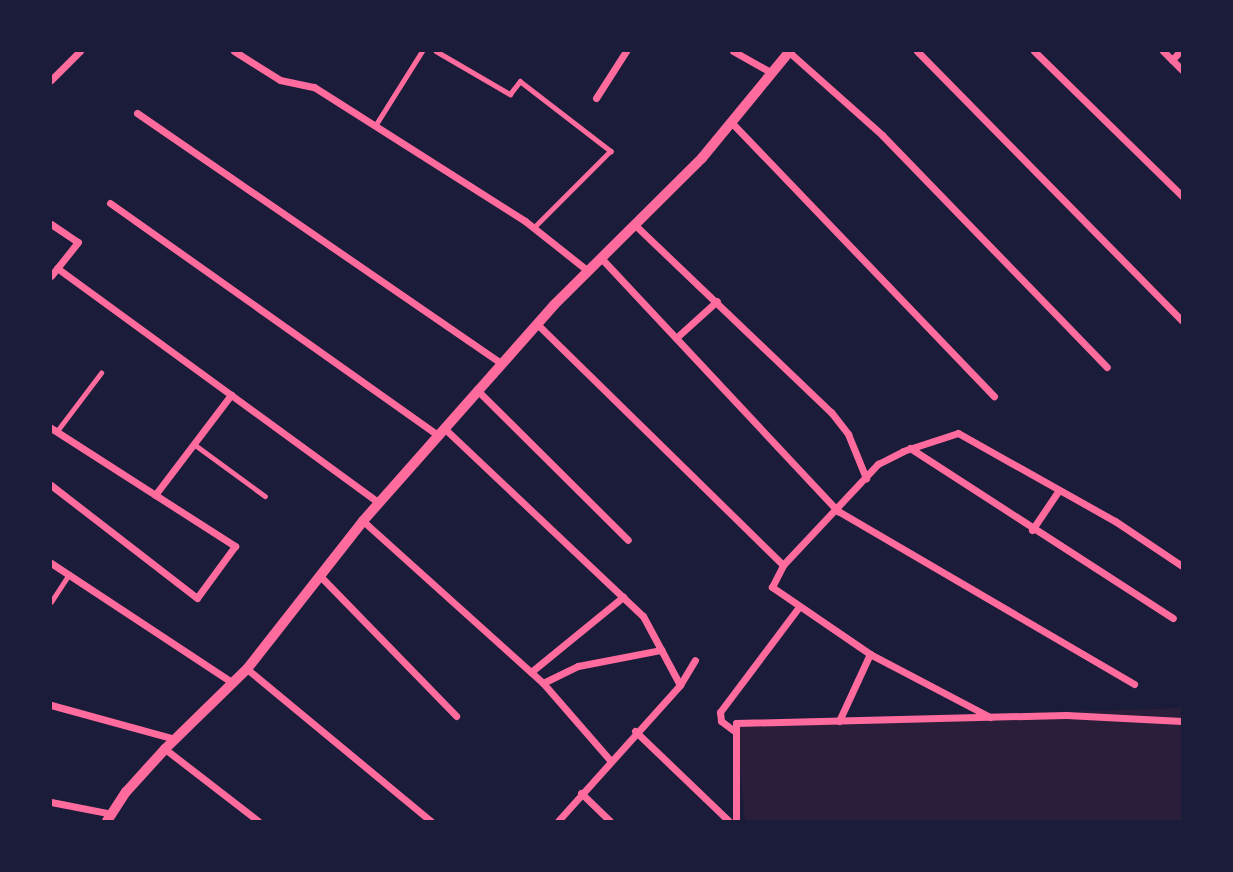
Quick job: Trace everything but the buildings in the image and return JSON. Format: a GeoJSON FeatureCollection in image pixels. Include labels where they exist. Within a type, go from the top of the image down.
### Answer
{"type":"FeatureCollection","features":[{"type":"Feature","properties":{"kind":"street"},"geometry":{"type":"LineString","coordinates":[[51,80],[80,51]]}},
{"type":"Feature","properties":{"kind":"street"},"geometry":{"type":"LineString","coordinates":[[234,51],[280,80],[314,88],[534,228],[588,271]]}},
{"type":"Feature","properties":{"kind":"street"},"geometry":{"type":"LineString","coordinates":[[596,98],[625,51]]}},
{"type":"Feature","properties":{"kind":"street"},"geometry":{"type":"LineString","coordinates":[[733,51],[772,74]]}},
{"type":"Feature","properties":{"kind":"street"},"geometry":{"type":"LineString","coordinates":[[917,51],[1182,321]]}},
{"type":"Feature","properties":{"kind":"street"},"geometry":{"type":"LineString","coordinates":[[1034,51],[1182,196]]}},
{"type":"Feature","properties":{"kind":"street"},"geometry":{"type":"LineString","coordinates":[[1163,51],[1182,70]]}},
{"type":"Feature","properties":{"kind":"street"},"geometry":{"type":"LineString","coordinates":[[1172,60],[1180,51]]}},
{"type":"Feature","properties":{"kind":"street"},"geometry":{"type":"LineString","coordinates":[[51,802],[110,818],[165,749],[247,669],[323,579],[363,521],[502,363],[731,122],[790,52],[882,135],[1107,367]]}},
{"type":"Feature","properties":{"kind":"street"},"geometry":{"type":"LineString","coordinates":[[137,113],[502,363]]}},
{"type":"Feature","properties":{"kind":"street"},"geometry":{"type":"LineString","coordinates":[[731,122],[994,396]]}},
{"type":"Feature","properties":{"kind":"street"},"geometry":{"type":"LineString","coordinates":[[110,203],[442,432],[643,616],[680,685]]}},
{"type":"Feature","properties":{"kind":"street"},"geometry":{"type":"LineString","coordinates":[[51,224],[78,242],[51,276]]}},
{"type":"Feature","properties":{"kind":"street"},"geometry":{"type":"LineString","coordinates":[[635,225],[831,412],[848,434],[866,478]]}},
{"type":"Feature","properties":{"kind":"street"},"geometry":{"type":"LineString","coordinates":[[601,258],[838,511],[1134,684]]}},
{"type":"Feature","properties":{"kind":"street"},"geometry":{"type":"LineString","coordinates":[[57,268],[379,503]]}},
{"type":"Feature","properties":{"kind":"street"},"geometry":{"type":"LineString","coordinates":[[676,338],[717,301]]}},
{"type":"Feature","properties":{"kind":"street"},"geometry":{"type":"LineString","coordinates":[[537,324],[783,565]]}},
{"type":"Feature","properties":{"kind":"street"},"geometry":{"type":"LineString","coordinates":[[478,391],[628,540]]}},
{"type":"Feature","properties":{"kind":"street"},"geometry":{"type":"LineString","coordinates":[[155,495],[231,395]]}},
{"type":"Feature","properties":{"kind":"street"},"geometry":{"type":"LineString","coordinates":[[51,485],[197,598],[235,546],[53,430]]}},
{"type":"Feature","properties":{"kind":"street"},"geometry":{"type":"LineString","coordinates":[[990,717],[870,654],[798,608],[772,587],[783,565],[838,511],[878,464],[910,448],[958,433],[1059,490],[1182,566]]}},
{"type":"Feature","properties":{"kind":"street"},"geometry":{"type":"LineString","coordinates":[[910,448],[1032,530],[1172,618]]}},
{"type":"Feature","properties":{"kind":"street"},"geometry":{"type":"LineString","coordinates":[[1032,530],[1059,490]]}},
{"type":"Feature","properties":{"kind":"street"},"geometry":{"type":"LineString","coordinates":[[363,521],[543,683],[610,761]]}},
{"type":"Feature","properties":{"kind":"street"},"geometry":{"type":"LineString","coordinates":[[51,562],[233,683]]}},
{"type":"Feature","properties":{"kind":"street"},"geometry":{"type":"LineString","coordinates":[[323,579],[456,716]]}},
{"type":"Feature","properties":{"kind":"street"},"geometry":{"type":"LineString","coordinates":[[531,672],[623,597]]}},
{"type":"Feature","properties":{"kind":"street"},"geometry":{"type":"LineString","coordinates":[[733,730],[721,721],[720,712],[798,608]]}},
{"type":"Feature","properties":{"kind":"street"},"geometry":{"type":"LineString","coordinates":[[543,683],[579,666],[661,650]]}},
{"type":"Feature","properties":{"kind":"street"},"geometry":{"type":"LineString","coordinates":[[839,721],[870,654]]}},
{"type":"Feature","properties":{"kind":"street"},"geometry":{"type":"LineString","coordinates":[[558,821],[635,731],[680,685],[695,660]]}},
{"type":"Feature","properties":{"kind":"street"},"geometry":{"type":"LineString","coordinates":[[247,669],[431,821]]}},
{"type":"Feature","properties":{"kind":"street"},"geometry":{"type":"LineString","coordinates":[[51,705],[175,739]]}},
{"type":"Feature","properties":{"kind":"street"},"geometry":{"type":"LineString","coordinates":[[736,821],[733,730],[736,723],[1066,715],[1182,721]]}},
{"type":"Feature","properties":{"kind":"street"},"geometry":{"type":"LineString","coordinates":[[635,731],[729,821]]}},
{"type":"Feature","properties":{"kind":"street"},"geometry":{"type":"LineString","coordinates":[[165,749],[258,821]]}},
{"type":"Feature","properties":{"kind":"street"},"geometry":{"type":"LineString","coordinates":[[581,793],[610,821]]}},
{"type":"Feature","properties":{"kind":"lane"},"geometry":{"type":"LineString","coordinates":[[375,126],[422,51]]}},
{"type":"Feature","properties":{"kind":"lane"},"geometry":{"type":"LineString","coordinates":[[436,51],[510,94],[520,81],[611,151],[534,228]]}},
{"type":"Feature","properties":{"kind":"lane"},"geometry":{"type":"LineString","coordinates":[[53,430],[101,373]]}},
{"type":"Feature","properties":{"kind":"lane"},"geometry":{"type":"LineString","coordinates":[[194,444],[265,496]]}},
{"type":"Feature","properties":{"kind":"lane"},"geometry":{"type":"LineString","coordinates":[[51,602],[69,575]]}},
{"type":"Feature","properties":{"kind":"shaded area"},"geometry":{"type":"Polygon","coordinates":[[[1182,708],[1182,821],[745,821],[736,723],[1182,708]]]}}]}
